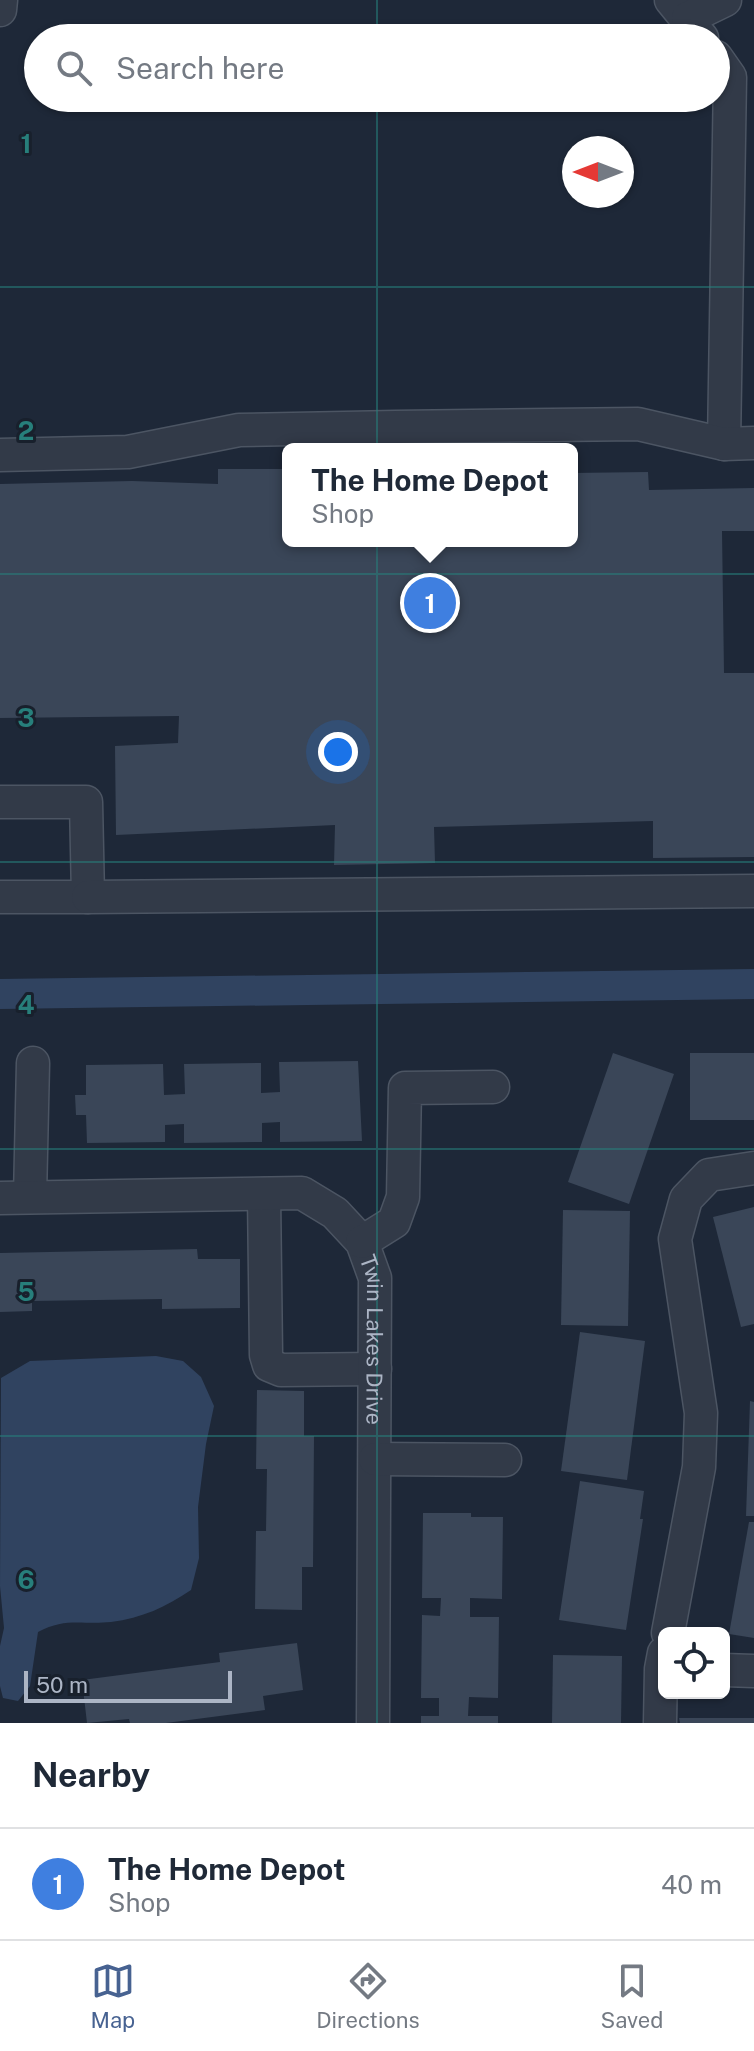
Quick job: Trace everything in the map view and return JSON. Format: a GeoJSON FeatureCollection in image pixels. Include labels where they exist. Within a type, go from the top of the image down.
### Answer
{"type":"FeatureCollection","features":[{"type":"Feature","properties":{"kind":"street"},"geometry":{"type":"LineString","coordinates":[[0,10],[1,0]]}},
{"type":"Feature","properties":{"kind":"street"},"geometry":{"type":"LineString","coordinates":[[687,19],[725,0]]}},
{"type":"Feature","properties":{"kind":"street"},"geometry":{"type":"LineString","coordinates":[[0,455],[128,452],[250,430],[638,424],[739,444],[741,262],[733,70]]}},
{"type":"Feature","properties":{"kind":"street"},"geometry":{"type":"LineString","coordinates":[[0,802],[86,802],[88,897]]}},
{"type":"Feature","properties":{"kind":"street"},"geometry":{"type":"LineString","coordinates":[[0,897],[754,891]]}},
{"type":"Feature","properties":{"kind":"street"},"geometry":{"type":"LineString","coordinates":[[15,1198],[33,1063]]}},
{"type":"Feature","properties":{"kind":"street"},"geometry":{"type":"LineString","coordinates":[[362,1242],[394,1222],[403,1197],[405,1088],[493,1087]]}},
{"type":"Feature","properties":{"kind":"street"},"geometry":{"type":"LineString","coordinates":[[669,1627],[699,1467],[701,1413],[675,1239],[686,1199],[709,1175],[754,1168]]}},
{"type":"Feature","properties":{"kind":"street","name":"Twin Lakes Drive"},"geometry":{"type":"LineString","coordinates":[[15,1198],[302,1193],[335,1213],[362,1242],[375,1278],[373,1723]]}},
{"type":"Feature","properties":{"kind":"street"},"geometry":{"type":"LineString","coordinates":[[264,1194],[266,1355],[269,1365],[281,1370],[375,1369]]}},
{"type":"Feature","properties":{"kind":"street"},"geometry":{"type":"LineString","coordinates":[[375,1459],[505,1460]]}},
{"type":"Feature","properties":{"kind":"street"},"geometry":{"type":"LineString","coordinates":[[730,1670],[754,1671]]}},
{"type":"Feature","properties":{"kind":"street"},"geometry":{"type":"LineString","coordinates":[[660,1723],[661,1699]]}},
{"type":"Feature","properties":{"kind":"water"},"geometry":{"type":"Polygon","coordinates":[[[156,1356],[183,1361],[201,1377],[214,1406],[198,1507],[199,1558],[191,1590],[163,1607],[133,1618],[65,1623],[38,1632],[30,1686],[18,1701],[3,1698],[0,1686],[0,1646],[4,1628],[0,1586],[1,1378],[30,1361],[156,1356]]]}},
{"type":"Feature","properties":{"kind":"building"},"geometry":{"type":"Polygon","coordinates":[[[218,469],[282,469],[282,547],[578,547],[578,473],[648,472],[649,490],[754,488],[754,531],[722,531],[724,673],[754,673],[754,857],[653,858],[653,821],[434,827],[435,863],[334,865],[335,825],[116,835],[115,746],[178,743],[179,716],[0,718],[0,484],[132,481],[218,484],[218,469]]]}},
{"type":"Feature","properties":{"kind":"building"},"geometry":{"type":"Polygon","coordinates":[[[613,1053],[674,1074],[629,1204],[568,1182],[613,1053]]]}},
{"type":"Feature","properties":{"kind":"building"},"geometry":{"type":"Polygon","coordinates":[[[690,1053],[754,1053],[754,1120],[690,1120],[690,1053]]]}},
{"type":"Feature","properties":{"kind":"building"},"geometry":{"type":"Polygon","coordinates":[[[358,1061],[362,1141],[280,1142],[280,1122],[262,1123],[262,1142],[184,1143],[184,1124],[165,1125],[165,1142],[87,1143],[86,1115],[76,1115],[75,1095],[86,1095],[86,1065],[163,1064],[164,1095],[185,1094],[184,1064],[261,1063],[261,1093],[280,1092],[279,1062],[358,1061]]]}},
{"type":"Feature","properties":{"kind":"building"},"geometry":{"type":"Polygon","coordinates":[[[754,1207],[754,1324],[741,1327],[713,1217],[754,1207]]]}},
{"type":"Feature","properties":{"kind":"building"},"geometry":{"type":"Polygon","coordinates":[[[563,1210],[630,1211],[628,1326],[561,1325],[563,1210]]]}},
{"type":"Feature","properties":{"kind":"building"},"geometry":{"type":"Polygon","coordinates":[[[197,1249],[198,1259],[240,1259],[240,1308],[162,1309],[162,1299],[32,1301],[32,1311],[0,1312],[0,1253],[197,1249]]]}},
{"type":"Feature","properties":{"kind":"building"},"geometry":{"type":"Polygon","coordinates":[[[580,1332],[645,1341],[627,1480],[561,1471],[580,1332]]]}},
{"type":"Feature","properties":{"kind":"building"},"geometry":{"type":"Polygon","coordinates":[[[257,1390],[304,1391],[304,1436],[314,1436],[313,1567],[302,1567],[302,1610],[255,1609],[256,1531],[266,1531],[267,1469],[256,1469],[257,1390]]]}},
{"type":"Feature","properties":{"kind":"building"},"geometry":{"type":"Polygon","coordinates":[[[750,1401],[754,1402],[754,1516],[746,1516],[750,1401]]]}},
{"type":"Feature","properties":{"kind":"building"},"geometry":{"type":"Polygon","coordinates":[[[580,1481],[644,1491],[640,1519],[643,1519],[626,1630],[559,1620],[580,1481]]]}},
{"type":"Feature","properties":{"kind":"building"},"geometry":{"type":"Polygon","coordinates":[[[423,1513],[503,1517],[502,1599],[470,1598],[470,1617],[499,1617],[498,1698],[469,1697],[468,1716],[498,1716],[498,1723],[421,1723],[421,1716],[439,1716],[439,1698],[421,1698],[422,1615],[440,1616],[441,1598],[422,1598],[423,1513]]]}},
{"type":"Feature","properties":{"kind":"building"},"geometry":{"type":"Polygon","coordinates":[[[749,1522],[754,1522],[754,1638],[730,1634],[749,1522]]]}},
{"type":"Feature","properties":{"kind":"building"},"geometry":{"type":"Polygon","coordinates":[[[297,1643],[303,1690],[263,1696],[265,1710],[166,1723],[130,1723],[129,1719],[87,1723],[82,1680],[220,1662],[219,1653],[297,1643]]]}},
{"type":"Feature","properties":{"kind":"building"},"geometry":{"type":"Polygon","coordinates":[[[553,1655],[622,1656],[621,1723],[552,1723],[553,1655]]]}},
{"type":"Feature","properties":{"kind":"building"},"geometry":{"type":"Polygon","coordinates":[[[679,1718],[754,1718],[754,1723],[680,1723],[679,1718]]]}},
{"type":"Feature","properties":{"kind":"waterway"},"geometry":{"type":"LineString","coordinates":[[0,994],[754,984]]}},
{"type":"Feature","properties":{"kind":"place","name":"The Home Depot"},"geometry":{"type":"Point","coordinates":[430,603]}}]}
